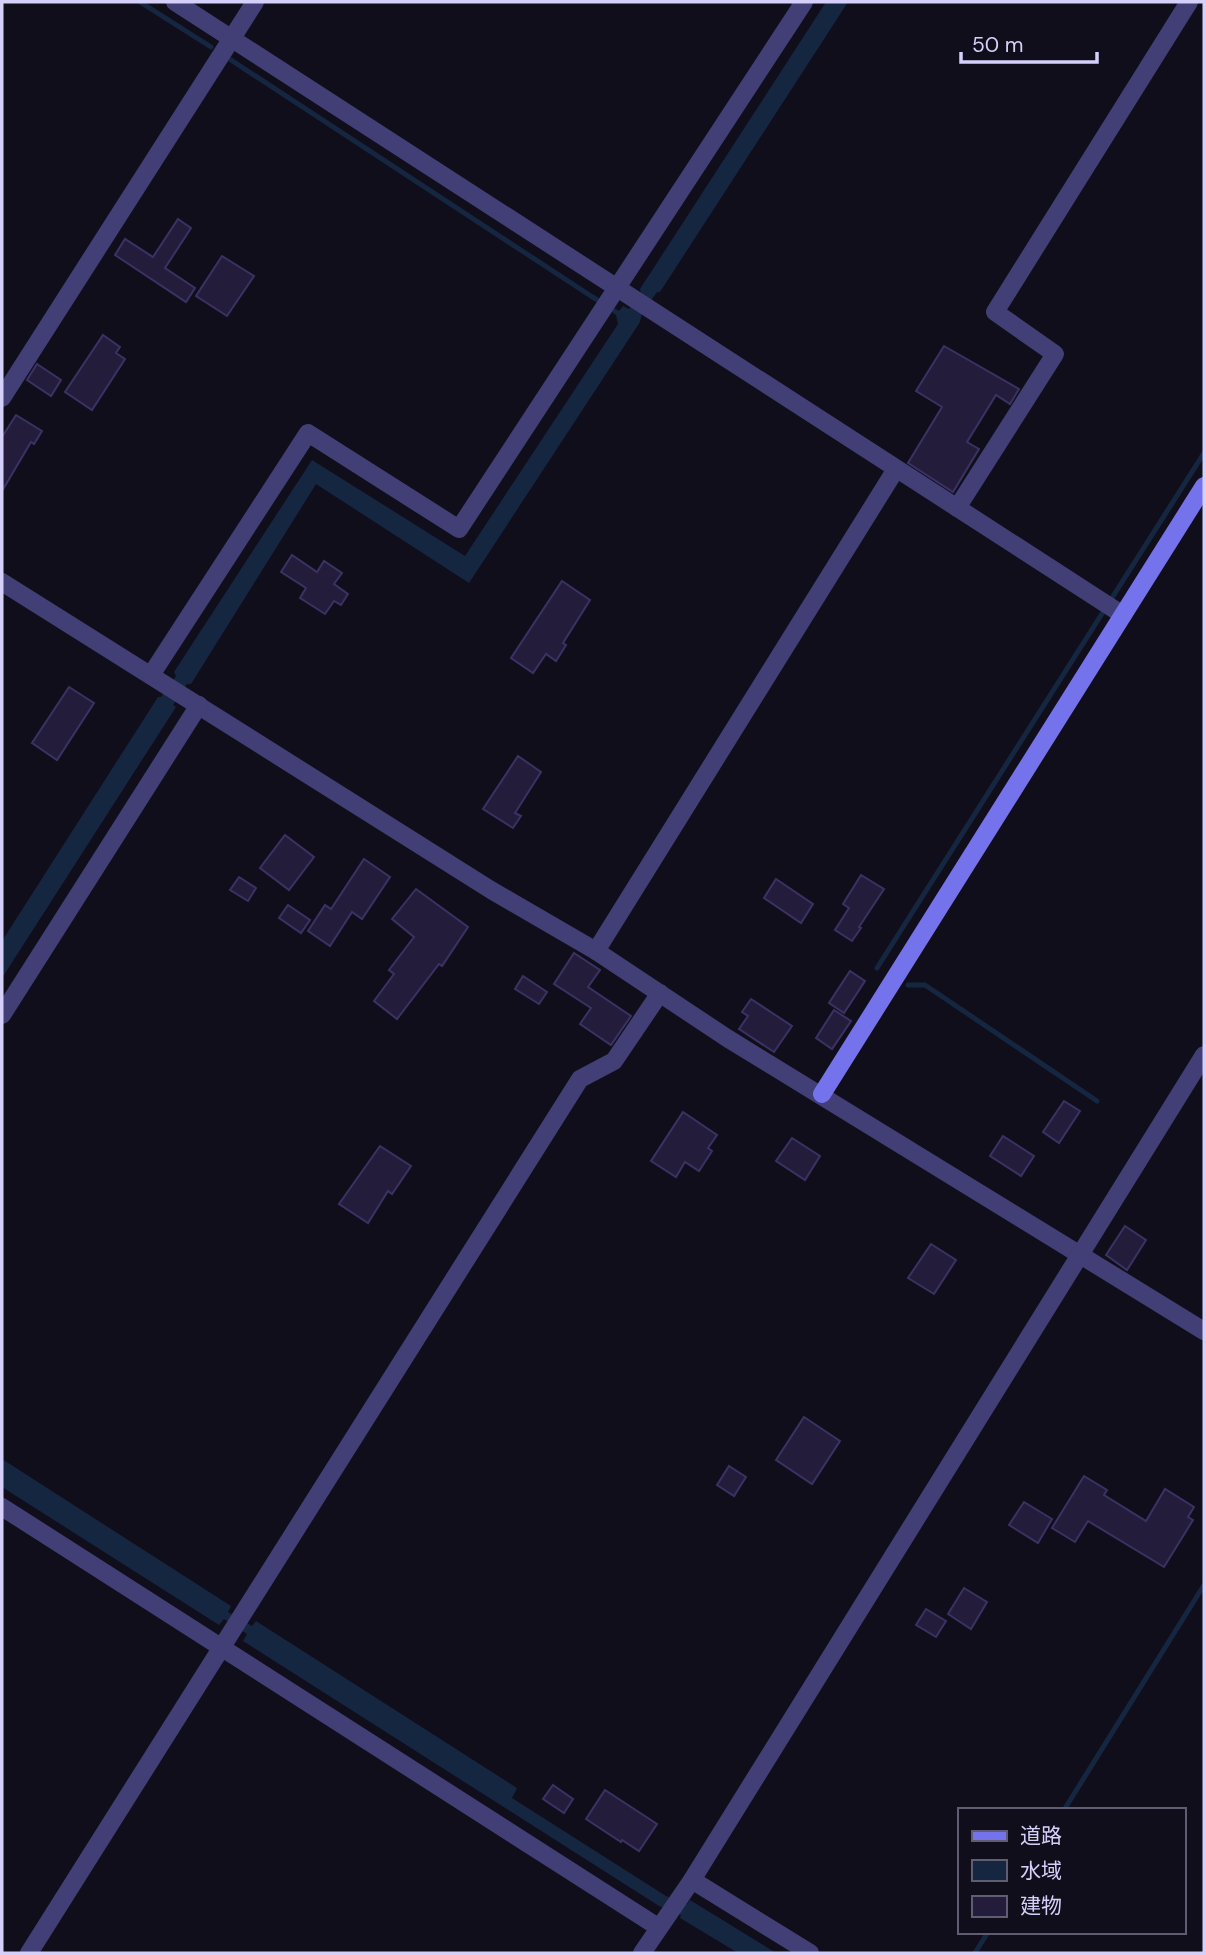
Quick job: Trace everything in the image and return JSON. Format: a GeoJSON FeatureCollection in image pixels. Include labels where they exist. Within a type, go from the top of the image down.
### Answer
{"type":"FeatureCollection","features":[{"type":"Feature","properties":{"kind":"street"},"geometry":{"type":"LineString","coordinates":[[175,2],[615,298],[655,311],[1112,608]]}},
{"type":"Feature","properties":{"kind":"street"},"geometry":{"type":"LineString","coordinates":[[2,398],[255,2]]}},
{"type":"Feature","properties":{"kind":"street"},"geometry":{"type":"LineString","coordinates":[[158,680],[308,433],[459,529],[615,298],[804,2]]}},
{"type":"Feature","properties":{"kind":"street"},"geometry":{"type":"LineString","coordinates":[[957,508],[1055,354],[995,312],[1189,2]]}},
{"type":"Feature","properties":{"kind":"street"},"geometry":{"type":"LineString","coordinates":[[596,951],[896,469]]}},
{"type":"Feature","properties":{"kind":"street"},"geometry":{"type":"LineString","coordinates":[[822,1094],[1112,608],[1204,486]]}},
{"type":"Feature","properties":{"kind":"street"},"geometry":{"type":"LineString","coordinates":[[2,582],[491,890],[596,951],[727,1038],[1204,1331]]}},
{"type":"Feature","properties":{"kind":"street"},"geometry":{"type":"LineString","coordinates":[[2,1015],[192,701]]}},
{"type":"Feature","properties":{"kind":"street"},"geometry":{"type":"LineString","coordinates":[[29,1953],[580,1079],[614,1061],[660,993]]}},
{"type":"Feature","properties":{"kind":"street"},"geometry":{"type":"LineString","coordinates":[[642,1953],[692,1881],[1204,1055]]}},
{"type":"Feature","properties":{"kind":"street"},"geometry":{"type":"LineString","coordinates":[[2,1507],[658,1927]]}},
{"type":"Feature","properties":{"kind":"street"},"geometry":{"type":"LineString","coordinates":[[692,1881],[810,1953]]}},
{"type":"Feature","properties":{"kind":"water"},"geometry":{"type":"Polygon","coordinates":[[[826,2],[848,2],[660,292],[657,292],[642,313],[640,322],[469,583],[316,484],[191,684],[187,684],[173,705],[176,707],[2,978],[2,941],[158,697],[161,697],[176,676],[174,672],[312,460],[465,556],[618,324],[616,315],[592,299],[594,295],[619,311],[623,306],[629,309],[641,294],[640,289],[826,2]]]}},
{"type":"Feature","properties":{"kind":"water"},"geometry":{"type":"Polygon","coordinates":[[[2,1459],[231,1606],[228,1612],[252,1626],[256,1621],[517,1788],[512,1798],[666,1896],[687,1904],[690,1900],[776,1953],[738,1953],[680,1918],[681,1915],[659,1906],[243,1641],[247,1634],[224,1619],[219,1625],[2,1487],[2,1459]]]}},
{"type":"Feature","properties":{"kind":"building"},"geometry":{"type":"Polygon","coordinates":[[[178,219],[191,228],[165,268],[195,288],[186,302],[115,255],[125,239],[153,257],[178,219]]]}},
{"type":"Feature","properties":{"kind":"building"},"geometry":{"type":"Polygon","coordinates":[[[222,256],[254,276],[227,316],[196,296],[222,256]]]}},
{"type":"Feature","properties":{"kind":"building"},"geometry":{"type":"Polygon","coordinates":[[[103,335],[120,347],[116,353],[125,359],[92,410],[65,392],[103,335]]]}},
{"type":"Feature","properties":{"kind":"building"},"geometry":{"type":"Polygon","coordinates":[[[944,346],[1019,389],[1010,404],[996,395],[967,442],[979,449],[953,492],[908,463],[942,407],[916,391],[944,346]]]}},
{"type":"Feature","properties":{"kind":"building"},"geometry":{"type":"Polygon","coordinates":[[[37,364],[61,380],[51,396],[27,380],[37,364]]]}},
{"type":"Feature","properties":{"kind":"building"},"geometry":{"type":"Polygon","coordinates":[[[16,415],[42,431],[34,444],[31,442],[2,491],[2,437],[16,415]]]}},
{"type":"Feature","properties":{"kind":"building"},"geometry":{"type":"Polygon","coordinates":[[[292,555],[317,572],[324,561],[342,573],[334,584],[348,594],[341,605],[334,601],[325,614],[300,598],[306,588],[281,572],[292,555]]]}},
{"type":"Feature","properties":{"kind":"building"},"geometry":{"type":"Polygon","coordinates":[[[562,581],[590,600],[563,643],[566,645],[556,661],[546,654],[533,673],[511,658],[562,581]]]}},
{"type":"Feature","properties":{"kind":"building"},"geometry":{"type":"Polygon","coordinates":[[[69,687],[94,703],[57,760],[32,743],[69,687]]]}},
{"type":"Feature","properties":{"kind":"building"},"geometry":{"type":"Polygon","coordinates":[[[518,756],[541,772],[515,813],[521,816],[513,828],[483,809],[518,756]]]}},
{"type":"Feature","properties":{"kind":"building"},"geometry":{"type":"Polygon","coordinates":[[[285,835],[314,857],[289,890],[260,868],[285,835]]]}},
{"type":"Feature","properties":{"kind":"building"},"geometry":{"type":"Polygon","coordinates":[[[364,859],[390,877],[362,919],[352,912],[330,946],[308,931],[325,905],[331,909],[364,859]]]}},
{"type":"Feature","properties":{"kind":"building"},"geometry":{"type":"Polygon","coordinates":[[[861,875],[884,889],[852,941],[835,930],[849,908],[843,904],[861,875]]]}},
{"type":"Feature","properties":{"kind":"building"},"geometry":{"type":"Polygon","coordinates":[[[239,877],[256,888],[248,901],[230,890],[239,877]]]}},
{"type":"Feature","properties":{"kind":"building"},"geometry":{"type":"Polygon","coordinates":[[[776,879],[813,904],[801,923],[764,898],[776,879]]]}},
{"type":"Feature","properties":{"kind":"building"},"geometry":{"type":"Polygon","coordinates":[[[416,889],[468,927],[442,966],[439,964],[397,1019],[374,1001],[394,974],[389,970],[414,937],[392,919],[416,889]]]}},
{"type":"Feature","properties":{"kind":"building"},"geometry":{"type":"Polygon","coordinates":[[[288,905],[310,920],[301,933],[279,918],[288,905]]]}},
{"type":"Feature","properties":{"kind":"building"},"geometry":{"type":"Polygon","coordinates":[[[574,953],[600,970],[588,987],[631,1016],[611,1045],[580,1024],[591,1008],[554,984],[574,953]]]}},
{"type":"Feature","properties":{"kind":"building"},"geometry":{"type":"Polygon","coordinates":[[[850,971],[865,981],[844,1013],[829,1003],[850,971]]]}},
{"type":"Feature","properties":{"kind":"building"},"geometry":{"type":"Polygon","coordinates":[[[523,976],[547,992],[539,1004],[515,989],[523,976]]]}},
{"type":"Feature","properties":{"kind":"building"},"geometry":{"type":"Polygon","coordinates":[[[751,999],[792,1026],[774,1052],[739,1029],[748,1016],[742,1012],[751,999]]]}},
{"type":"Feature","properties":{"kind":"building"},"geometry":{"type":"Polygon","coordinates":[[[834,1010],[851,1021],[832,1049],[816,1038],[834,1010]]]}},
{"type":"Feature","properties":{"kind":"building"},"geometry":{"type":"Polygon","coordinates":[[[1064,1101],[1080,1111],[1059,1143],[1043,1132],[1064,1101]]]}},
{"type":"Feature","properties":{"kind":"building"},"geometry":{"type":"Polygon","coordinates":[[[683,1112],[717,1135],[708,1148],[712,1151],[699,1171],[685,1162],[676,1177],[651,1161],[683,1112]]]}},
{"type":"Feature","properties":{"kind":"building"},"geometry":{"type":"Polygon","coordinates":[[[1003,1136],[1034,1156],[1021,1176],[990,1156],[1003,1136]]]}},
{"type":"Feature","properties":{"kind":"building"},"geometry":{"type":"Polygon","coordinates":[[[792,1138],[820,1156],[805,1180],[776,1161],[792,1138]]]}},
{"type":"Feature","properties":{"kind":"building"},"geometry":{"type":"Polygon","coordinates":[[[380,1146],[411,1166],[392,1194],[388,1191],[368,1223],[339,1204],[380,1146]]]}},
{"type":"Feature","properties":{"kind":"building"},"geometry":{"type":"Polygon","coordinates":[[[1125,1226],[1146,1240],[1127,1270],[1106,1255],[1125,1226]]]}},
{"type":"Feature","properties":{"kind":"building"},"geometry":{"type":"Polygon","coordinates":[[[931,1244],[956,1260],[934,1294],[908,1278],[931,1244]]]}},
{"type":"Feature","properties":{"kind":"building"},"geometry":{"type":"Polygon","coordinates":[[[804,1417],[840,1441],[812,1484],[776,1460],[804,1417]]]}},
{"type":"Feature","properties":{"kind":"building"},"geometry":{"type":"Polygon","coordinates":[[[729,1466],[746,1477],[734,1496],[717,1485],[729,1466]]]}},
{"type":"Feature","properties":{"kind":"building"},"geometry":{"type":"Polygon","coordinates":[[[1084,1476],[1107,1490],[1104,1495],[1146,1521],[1165,1489],[1194,1507],[1188,1517],[1193,1520],[1164,1567],[1088,1521],[1075,1542],[1052,1528],[1084,1476]]]}},
{"type":"Feature","properties":{"kind":"building"},"geometry":{"type":"Polygon","coordinates":[[[1024,1502],[1052,1519],[1038,1543],[1009,1525],[1024,1502]]]}},
{"type":"Feature","properties":{"kind":"building"},"geometry":{"type":"Polygon","coordinates":[[[964,1588],[987,1602],[971,1629],[948,1614],[964,1588]]]}},
{"type":"Feature","properties":{"kind":"building"},"geometry":{"type":"Polygon","coordinates":[[[926,1609],[946,1621],[936,1637],[916,1625],[926,1609]]]}},
{"type":"Feature","properties":{"kind":"building"},"geometry":{"type":"Polygon","coordinates":[[[553,1785],[573,1799],[564,1813],[543,1799],[553,1785]]]}},
{"type":"Feature","properties":{"kind":"building"},"geometry":{"type":"Polygon","coordinates":[[[605,1790],[657,1824],[639,1851],[586,1819],[605,1790]]]}},
{"type":"Feature","properties":{"kind":"waterway"},"geometry":{"type":"LineString","coordinates":[[140,2],[211,47]]}},
{"type":"Feature","properties":{"kind":"waterway"},"geometry":{"type":"LineString","coordinates":[[231,60],[597,300]]}},
{"type":"Feature","properties":{"kind":"waterway"},"geometry":{"type":"LineString","coordinates":[[877,968],[1204,453]]}},
{"type":"Feature","properties":{"kind":"waterway"},"geometry":{"type":"LineString","coordinates":[[908,985],[925,985],[1097,1101]]}},
{"type":"Feature","properties":{"kind":"waterway"},"geometry":{"type":"LineString","coordinates":[[1065,1808],[1204,1585]]}},
{"type":"Feature","properties":{"kind":"waterway"},"geometry":{"type":"LineString","coordinates":[[975,1953],[987,1934]]}}]}
